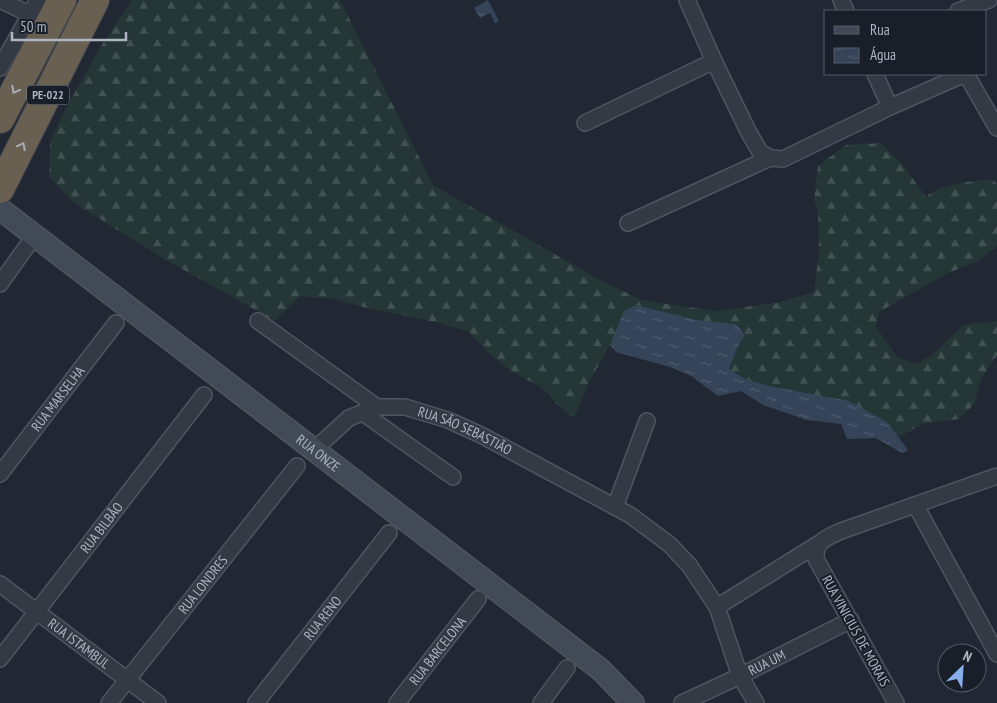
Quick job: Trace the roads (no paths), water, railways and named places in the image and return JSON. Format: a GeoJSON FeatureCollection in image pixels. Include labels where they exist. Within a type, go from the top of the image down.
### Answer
{"type":"FeatureCollection","features":[{"type":"Feature","properties":{"kind":"highway","name":"PE-022"},"geometry":{"type":"LineString","coordinates":[[0,119],[21,52],[62,0]]}},
{"type":"Feature","properties":{"kind":"highway","name":"PE-022"},"geometry":{"type":"LineString","coordinates":[[0,189],[94,6]]}},
{"type":"Feature","properties":{"kind":"street"},"geometry":{"type":"LineString","coordinates":[[0,0],[29,14]]}},
{"type":"Feature","properties":{"kind":"street"},"geometry":{"type":"LineString","coordinates":[[0,68],[21,52],[29,14],[38,0]]}},
{"type":"Feature","properties":{"kind":"street"},"geometry":{"type":"LineString","coordinates":[[961,10],[989,0]]}},
{"type":"Feature","properties":{"kind":"street"},"geometry":{"type":"LineString","coordinates":[[690,1],[714,60],[756,145],[760,152],[770,158],[783,159],[890,107],[963,75]]}},
{"type":"Feature","properties":{"kind":"street"},"geometry":{"type":"LineString","coordinates":[[585,123],[714,60]]}},
{"type":"Feature","properties":{"kind":"street"},"geometry":{"type":"LineString","coordinates":[[874,75],[890,107]]}},
{"type":"Feature","properties":{"kind":"street"},"geometry":{"type":"LineString","coordinates":[[966,75],[996,122]]}},
{"type":"Feature","properties":{"kind":"street"},"geometry":{"type":"LineString","coordinates":[[628,223],[770,158]]}},
{"type":"Feature","properties":{"kind":"street","name":"RUA ONZE"},"geometry":{"type":"LineString","coordinates":[[0,209],[601,670],[633,703]]}},
{"type":"Feature","properties":{"kind":"street"},"geometry":{"type":"LineString","coordinates":[[0,284],[27,246]]}},
{"type":"Feature","properties":{"kind":"street"},"geometry":{"type":"LineString","coordinates":[[258,322],[453,477]]}},
{"type":"Feature","properties":{"kind":"street","name":"RUA MARSELHA"},"geometry":{"type":"LineString","coordinates":[[0,474],[116,323]]}},
{"type":"Feature","properties":{"kind":"street","name":"RUA BILBÃO"},"geometry":{"type":"LineString","coordinates":[[0,659],[204,395]]}},
{"type":"Feature","properties":{"kind":"street","name":"RUA SÃO SEBASTIÃO"},"geometry":{"type":"LineString","coordinates":[[314,450],[349,418],[370,410],[404,407],[448,420],[481,435],[630,515],[669,544],[689,565],[717,607],[740,676],[756,703]]}},
{"type":"Feature","properties":{"kind":"street"},"geometry":{"type":"LineString","coordinates":[[615,507],[647,420]]}},
{"type":"Feature","properties":{"kind":"street","name":"RUA LONDRES"},"geometry":{"type":"LineString","coordinates":[[109,703],[126,679],[297,466]]}},
{"type":"Feature","properties":{"kind":"street"},"geometry":{"type":"LineString","coordinates":[[717,607],[817,552],[826,539],[997,476]]}},
{"type":"Feature","properties":{"kind":"street"},"geometry":{"type":"LineString","coordinates":[[916,506],[997,654]]}},
{"type":"Feature","properties":{"kind":"street","name":"RUA RENO"},"geometry":{"type":"LineString","coordinates":[[256,703],[389,533]]}},
{"type":"Feature","properties":{"kind":"street","name":"RUA VINICIUS DE MORAIS"},"geometry":{"type":"LineString","coordinates":[[817,552],[896,703]]}},
{"type":"Feature","properties":{"kind":"street","name":"RUA ISTAMBUL"},"geometry":{"type":"LineString","coordinates":[[0,584],[158,703]]}},
{"type":"Feature","properties":{"kind":"street","name":"RUA BARCELONA"},"geometry":{"type":"LineString","coordinates":[[397,703],[478,599]]}},
{"type":"Feature","properties":{"kind":"street","name":"RUA UM"},"geometry":{"type":"LineString","coordinates":[[682,703],[851,620]]}},
{"type":"Feature","properties":{"kind":"street"},"geometry":{"type":"LineString","coordinates":[[541,703],[567,668]]}},
{"type":"Feature","properties":{"kind":"water"},"geometry":{"type":"Polygon","coordinates":[[[488,0],[499,21],[495,23],[490,13],[480,18],[474,8],[488,0]]]}},
{"type":"Feature","properties":{"kind":"water"},"geometry":{"type":"Polygon","coordinates":[[[636,305],[697,320],[736,324],[745,335],[738,346],[729,369],[747,380],[773,387],[849,401],[887,422],[908,450],[902,453],[876,438],[847,439],[841,424],[807,420],[763,405],[741,391],[718,396],[691,376],[670,367],[616,352],[610,345],[624,311],[636,305]]]}}]}
